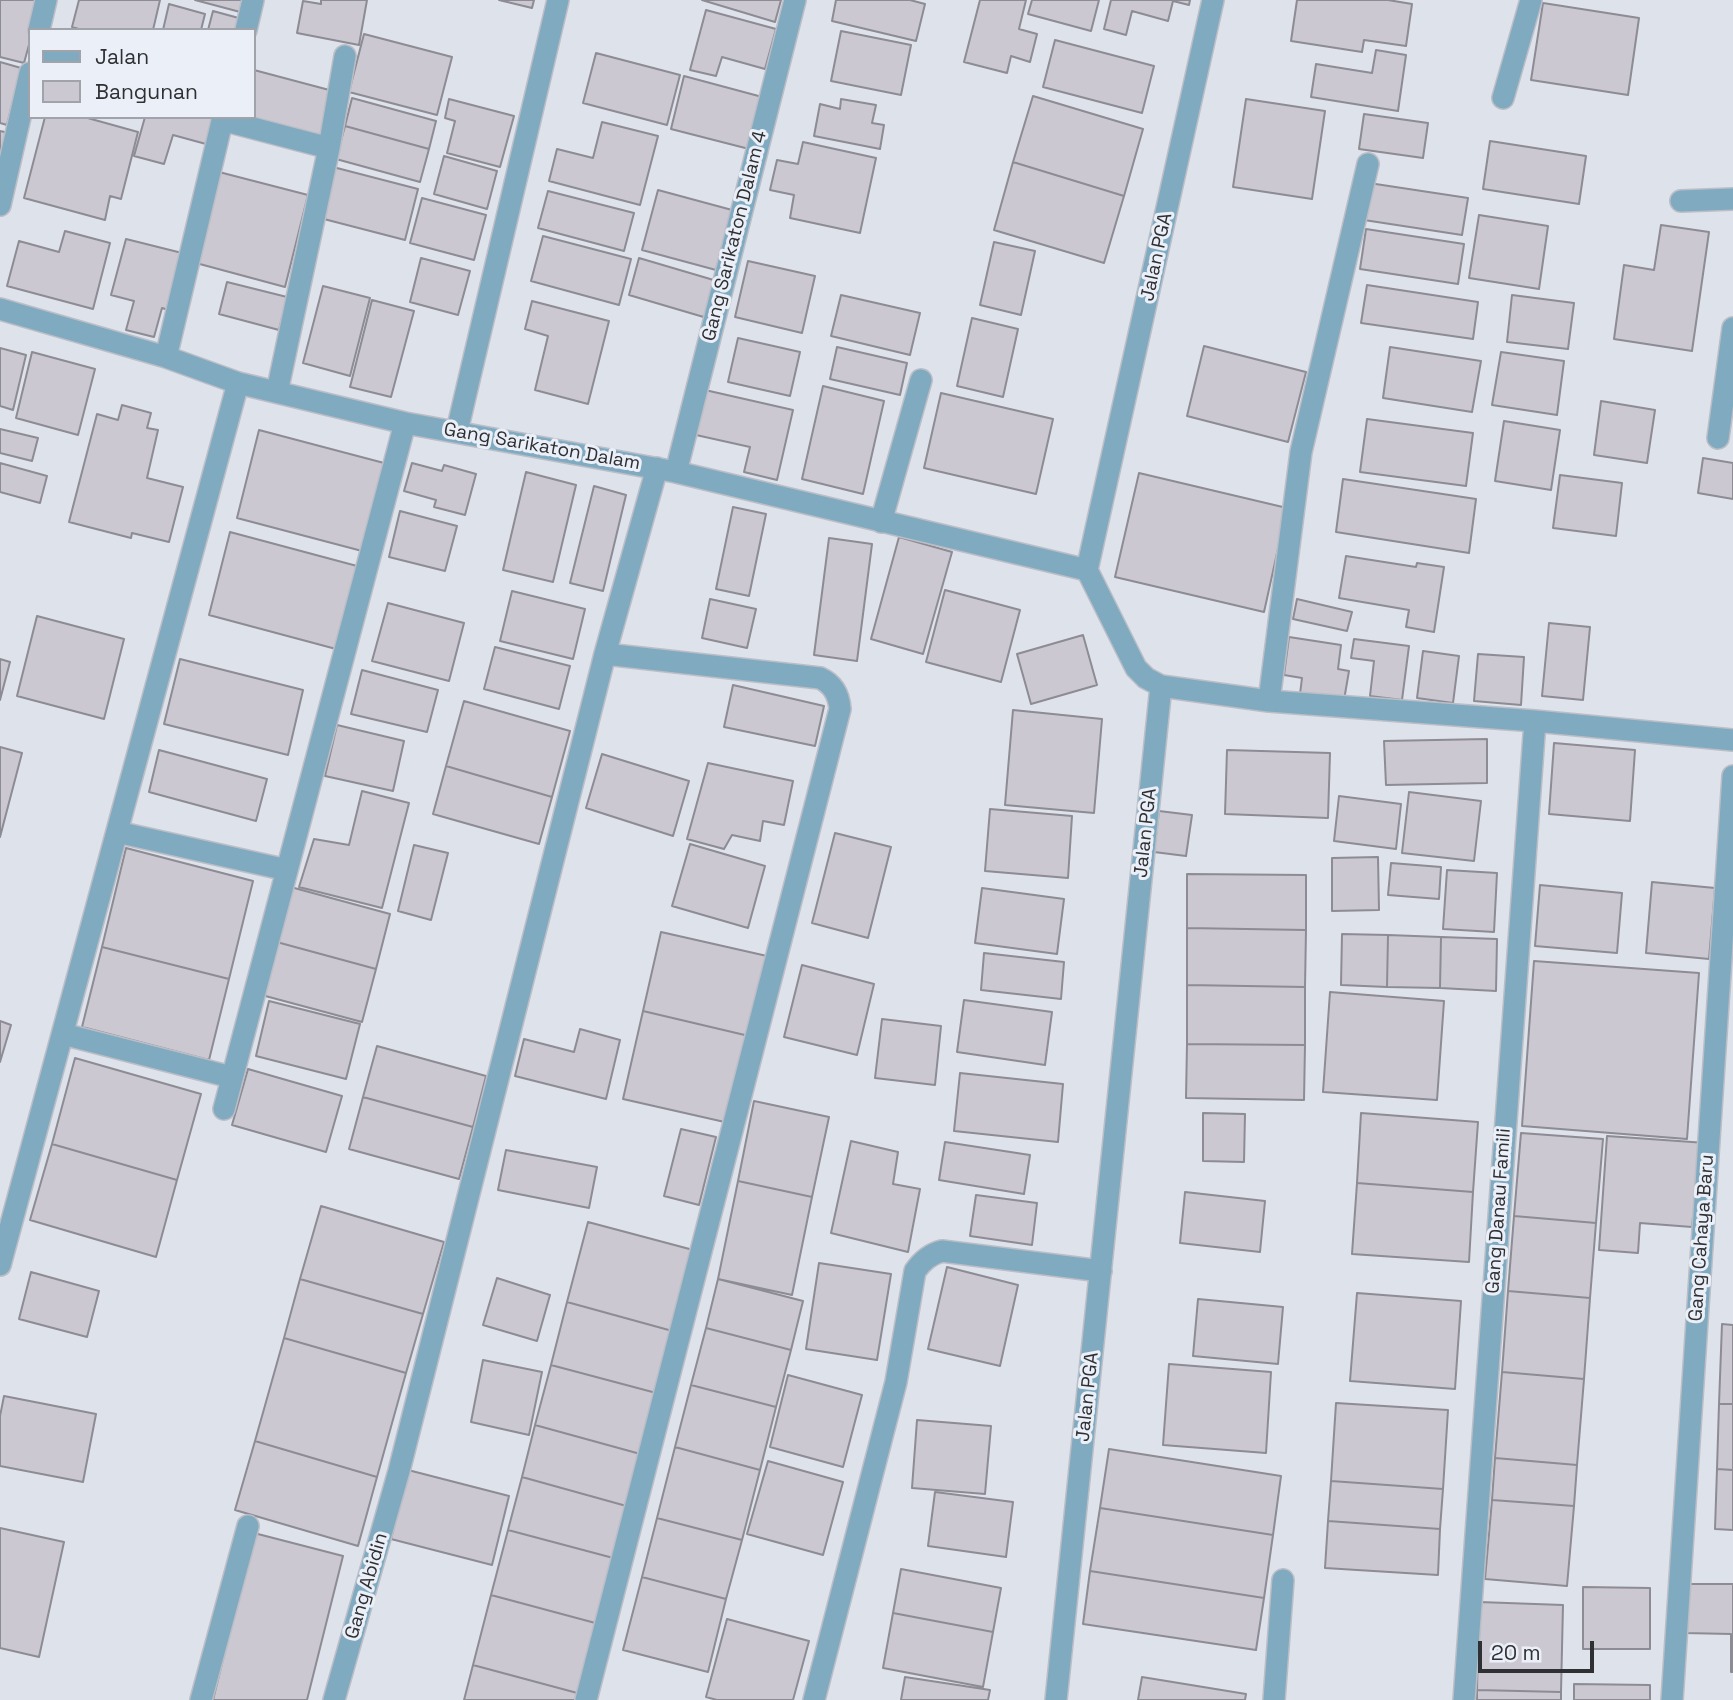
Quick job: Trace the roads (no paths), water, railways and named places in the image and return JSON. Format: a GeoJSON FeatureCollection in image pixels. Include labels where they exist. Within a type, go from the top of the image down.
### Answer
{"type":"FeatureCollection","features":[{"type":"Feature","properties":{"kind":"street"},"geometry":{"type":"LineString","coordinates":[[39,28],[46,0]]}},
{"type":"Feature","properties":{"kind":"street"},"geometry":{"type":"LineString","coordinates":[[246,28],[253,0]]}},
{"type":"Feature","properties":{"kind":"street"},"geometry":{"type":"LineString","coordinates":[[457,431],[558,0]]}},
{"type":"Feature","properties":{"kind":"street","name":"Gang Sarikaton Dalam 4"},"geometry":{"type":"LineString","coordinates":[[605,654],[666,470],[795,0]]}},
{"type":"Feature","properties":{"kind":"street","name":"Jalan PGA"},"geometry":{"type":"LineString","coordinates":[[1087,570],[1213,0]]}},
{"type":"Feature","properties":{"kind":"street"},"geometry":{"type":"LineString","coordinates":[[1503,98],[1531,0]]}},
{"type":"Feature","properties":{"kind":"street"},"geometry":{"type":"LineString","coordinates":[[277,392],[329,148],[345,56]]}},
{"type":"Feature","properties":{"kind":"street"},"geometry":{"type":"LineString","coordinates":[[0,205],[28,82]]}},
{"type":"Feature","properties":{"kind":"street"},"geometry":{"type":"LineString","coordinates":[[166,357],[223,119],[329,148]]}},
{"type":"Feature","properties":{"kind":"street"},"geometry":{"type":"LineString","coordinates":[[1269,701],[1301,452],[1368,164]]}},
{"type":"Feature","properties":{"kind":"street"},"geometry":{"type":"LineString","coordinates":[[1681,201],[1733,199]]}},
{"type":"Feature","properties":{"kind":"street","name":"Gang Sarikaton Dalam"},"geometry":{"type":"LineString","coordinates":[[0,309],[166,357],[238,383],[405,423],[666,470],[1087,570]]}},
{"type":"Feature","properties":{"kind":"street"},"geometry":{"type":"LineString","coordinates":[[1718,438],[1733,328]]}},
{"type":"Feature","properties":{"kind":"street"},"geometry":{"type":"LineString","coordinates":[[881,522],[922,380]]}},
{"type":"Feature","properties":{"kind":"street"},"geometry":{"type":"LineString","coordinates":[[0,1265],[238,383]]}},
{"type":"Feature","properties":{"kind":"street"},"geometry":{"type":"LineString","coordinates":[[224,1109],[405,423]]}},
{"type":"Feature","properties":{"kind":"street"},"geometry":{"type":"LineString","coordinates":[[1087,570],[1136,668],[1146,678],[1161,686],[1269,701],[1535,721],[1733,740]]}},
{"type":"Feature","properties":{"kind":"street"},"geometry":{"type":"LineString","coordinates":[[586,1700],[840,709],[840,699],[833,687],[820,678],[605,654]]}},
{"type":"Feature","properties":{"kind":"street","name":"Gang Abidin"},"geometry":{"type":"LineString","coordinates":[[334,1700],[399,1471],[605,654]]}},
{"type":"Feature","properties":{"kind":"street","name":"Jalan PGA"},"geometry":{"type":"LineString","coordinates":[[1056,1700],[1161,686]]}},
{"type":"Feature","properties":{"kind":"street","name":"Gang Danau Famili"},"geometry":{"type":"LineString","coordinates":[[1464,1700],[1535,721]]}},
{"type":"Feature","properties":{"kind":"street","name":"Gang Cahaya Baru"},"geometry":{"type":"LineString","coordinates":[[1672,1700],[1733,776]]}},
{"type":"Feature","properties":{"kind":"street"},"geometry":{"type":"LineString","coordinates":[[117,832],[287,870]]}},
{"type":"Feature","properties":{"kind":"street"},"geometry":{"type":"LineString","coordinates":[[63,1034],[231,1077]]}},
{"type":"Feature","properties":{"kind":"street"},"geometry":{"type":"LineString","coordinates":[[814,1700],[896,1382],[915,1271],[919,1265],[933,1254],[942,1251],[1101,1270]]}},
{"type":"Feature","properties":{"kind":"street"},"geometry":{"type":"LineString","coordinates":[[201,1700],[248,1526]]}},
{"type":"Feature","properties":{"kind":"street"},"geometry":{"type":"LineString","coordinates":[[1274,1700],[1283,1580]]}}]}
